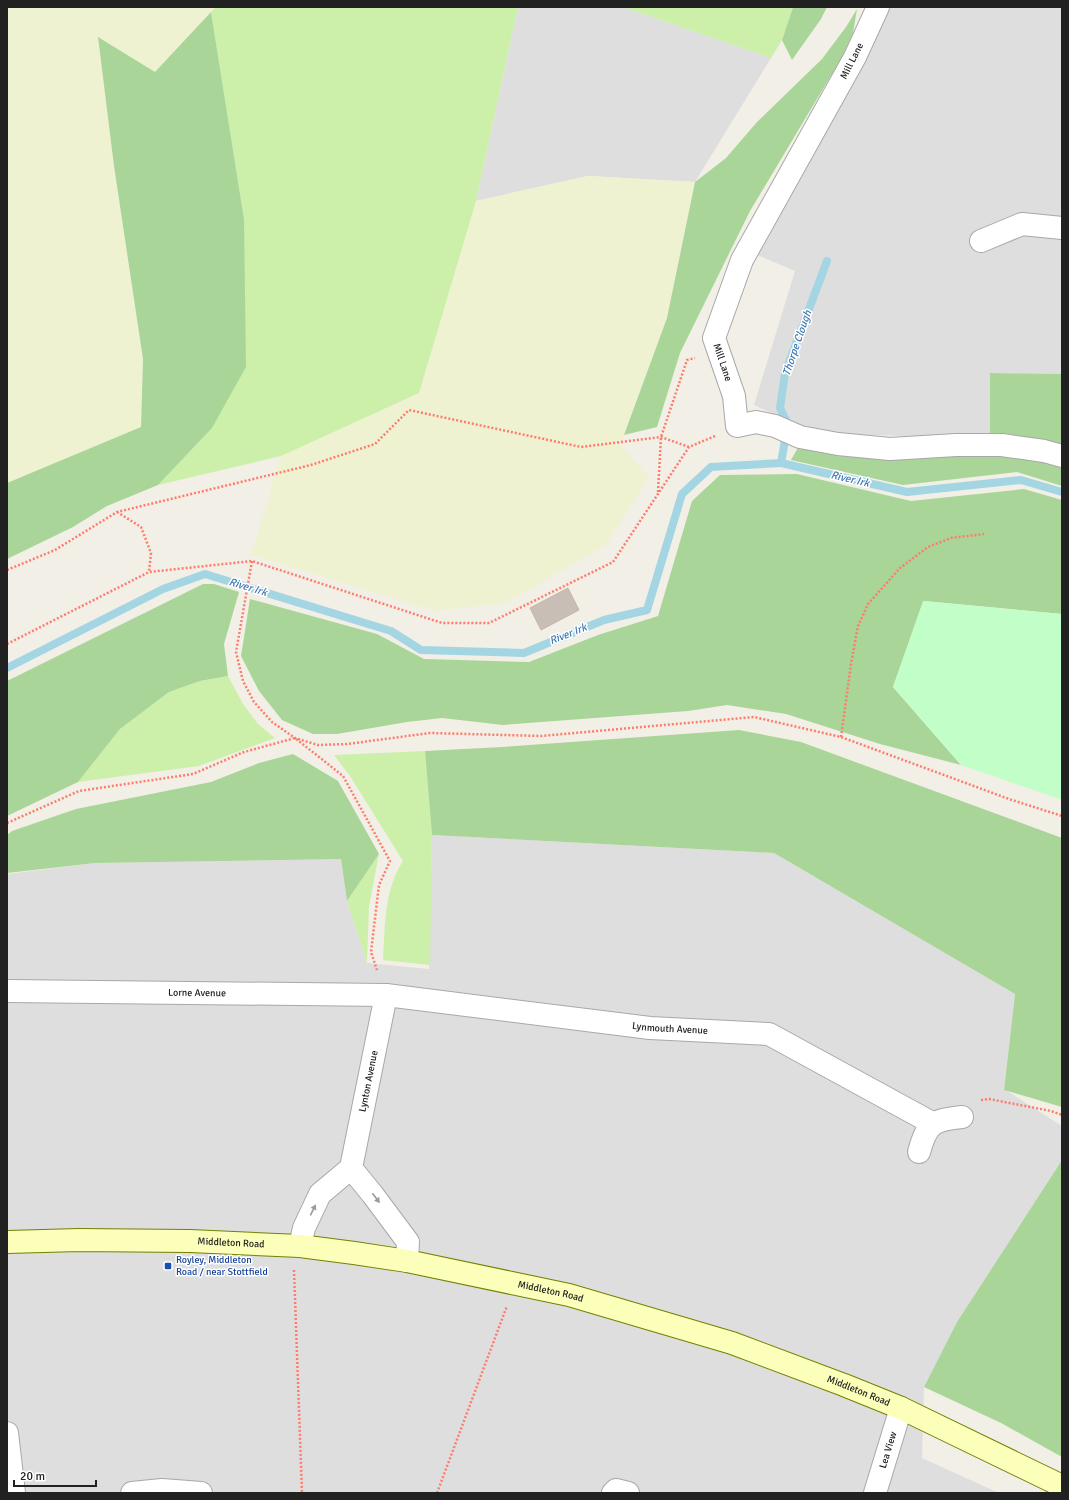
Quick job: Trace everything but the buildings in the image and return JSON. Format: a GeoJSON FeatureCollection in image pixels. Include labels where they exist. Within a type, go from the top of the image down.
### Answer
{"type":"FeatureCollection","features":[{"type":"Feature","properties":{"kind":"main road","name":"Middleton Road"},"geometry":{"type":"LineString","coordinates":[[7,1242],[79,1240],[190,1241],[297,1246],[354,1252],[407,1261],[569,1295],[732,1343],[901,1408],[1062,1486]]}},
{"type":"Feature","properties":{"kind":"street","name":"Mill Lane"},"geometry":{"type":"LineString","coordinates":[[737,426],[734,396],[714,338],[742,260],[855,56],[878,7]]}},
{"type":"Feature","properties":{"kind":"street"},"geometry":{"type":"LineString","coordinates":[[981,241],[1022,224],[1062,228]]}},
{"type":"Feature","properties":{"kind":"street"},"geometry":{"type":"LineString","coordinates":[[737,426],[756,422],[775,426],[800,437],[838,444],[890,449],[956,445],[1002,445],[1044,451],[1062,456]]}},
{"type":"Feature","properties":{"kind":"street","name":"Lorne Avenue"},"geometry":{"type":"LineString","coordinates":[[7,991],[386,995]]}},
{"type":"Feature","properties":{"kind":"street","name":"Lynmouth Avenue"},"geometry":{"type":"LineString","coordinates":[[386,995],[650,1028],[769,1034],[932,1124]]}},
{"type":"Feature","properties":{"kind":"street","name":"Lynton Avenue"},"geometry":{"type":"LineString","coordinates":[[351,1168],[386,995]]}},
{"type":"Feature","properties":{"kind":"street"},"geometry":{"type":"LineString","coordinates":[[920,1152],[924,1135],[932,1124],[947,1118],[962,1117]]}},
{"type":"Feature","properties":{"kind":"street"},"geometry":{"type":"LineString","coordinates":[[297,1246],[320,1194],[351,1168],[373,1194],[408,1242],[407,1261]]}},
{"type":"Feature","properties":{"kind":"street","name":"Lea View"},"geometry":{"type":"LineString","coordinates":[[875,1493],[901,1408]]}},
{"type":"Feature","properties":{"kind":"street"},"geometry":{"type":"LineString","coordinates":[[7,1433],[14,1493]]}},
{"type":"Feature","properties":{"kind":"street"},"geometry":{"type":"LineString","coordinates":[[132,1493],[162,1490],[201,1493]]}},
{"type":"Feature","properties":{"kind":"street"},"geometry":{"type":"LineString","coordinates":[[613,1493],[616,1490],[628,1493]]}},
{"type":"Feature","properties":{"kind":"path"},"geometry":{"type":"LineString","coordinates":[[658,493],[661,436],[687,360],[718,349]]}},
{"type":"Feature","properties":{"kind":"path"},"geometry":{"type":"LineString","coordinates":[[7,570],[55,550],[117,512],[311,465],[375,444],[409,410],[581,447],[661,436],[689,446]]}},
{"type":"Feature","properties":{"kind":"path"},"geometry":{"type":"LineString","coordinates":[[7,644],[149,572],[252,561],[442,623],[489,623],[613,562],[689,446],[737,426]]}},
{"type":"Feature","properties":{"kind":"path"},"geometry":{"type":"LineString","coordinates":[[117,512],[141,527],[151,553],[149,572]]}},
{"type":"Feature","properties":{"kind":"path"},"geometry":{"type":"LineString","coordinates":[[841,737],[858,626],[868,604],[900,568],[928,547],[951,538],[984,534]]}},
{"type":"Feature","properties":{"kind":"path"},"geometry":{"type":"LineString","coordinates":[[252,561],[236,652],[243,681],[254,702],[272,722],[343,776],[390,861],[379,885],[371,952],[386,995]]}},
{"type":"Feature","properties":{"kind":"path"},"geometry":{"type":"LineString","coordinates":[[7,823],[79,791],[193,774],[244,752],[295,738],[318,745],[347,744],[430,733],[541,736],[754,718],[841,737],[1009,800],[1062,816]]}},
{"type":"Feature","properties":{"kind":"path"},"geometry":{"type":"LineString","coordinates":[[962,1117],[976,1101],[989,1099],[1051,1111],[1062,1115]]}},
{"type":"Feature","properties":{"kind":"path"},"geometry":{"type":"LineString","coordinates":[[297,1246],[302,1493]]}},
{"type":"Feature","properties":{"kind":"path"},"geometry":{"type":"LineString","coordinates":[[437,1493],[516,1284]]}},
{"type":"Feature","properties":{"kind":"shaded area"},"geometry":{"type":"Polygon","coordinates":[[[518,7],[623,7],[771,58],[695,182],[588,176],[476,201],[518,7]]]}},
{"type":"Feature","properties":{"kind":"shaded area"},"geometry":{"type":"Polygon","coordinates":[[[889,7],[1062,7],[1062,374],[990,373],[990,439],[813,433],[754,405],[795,271],[757,255],[889,7]]]}},
{"type":"Feature","properties":{"kind":"shaded area"},"geometry":{"type":"Polygon","coordinates":[[[432,835],[774,853],[1015,994],[1004,1089],[1062,1126],[1062,1160],[957,1322],[924,1387],[922,1458],[999,1493],[7,1493],[7,874],[95,863],[341,859],[347,901],[367,963],[429,969],[432,835]]]}},
{"type":"Feature","properties":{"kind":"green space"},"geometry":{"type":"Polygon","coordinates":[[[7,7],[216,7],[155,72],[98,38],[114,166],[143,359],[141,427],[7,483],[7,7]]]}},
{"type":"Feature","properties":{"kind":"green space"},"geometry":{"type":"Polygon","coordinates":[[[216,7],[518,7],[476,201],[419,393],[281,456],[158,485],[212,428],[244,219],[211,12],[216,7]]]}},
{"type":"Feature","properties":{"kind":"green space"},"geometry":{"type":"Polygon","coordinates":[[[623,7],[793,7],[782,40],[771,58],[623,7]]]}},
{"type":"Feature","properties":{"kind":"green space"},"geometry":{"type":"Polygon","coordinates":[[[793,7],[827,7],[821,19],[792,60],[782,40],[793,7]]]}},
{"type":"Feature","properties":{"kind":"green space"},"geometry":{"type":"Polygon","coordinates":[[[857,9],[853,33],[842,57],[750,211],[680,353],[657,427],[624,435],[667,318],[695,182],[726,158],[757,122],[822,59],[846,27],[857,9]]]}},
{"type":"Feature","properties":{"kind":"green space"},"geometry":{"type":"Polygon","coordinates":[[[211,12],[244,219],[246,367],[212,428],[158,485],[107,506],[73,527],[7,559],[7,483],[141,427],[143,359],[114,166],[98,37],[155,72],[211,12]]]}},
{"type":"Feature","properties":{"kind":"green space"},"geometry":{"type":"Polygon","coordinates":[[[588,176],[695,182],[667,318],[620,445],[649,477],[606,545],[506,603],[435,611],[251,555],[281,456],[419,393],[476,201],[588,176]]]}},
{"type":"Feature","properties":{"kind":"green space"},"geometry":{"type":"Polygon","coordinates":[[[990,373],[1062,374],[1062,448],[990,439],[990,373]]]}},
{"type":"Feature","properties":{"kind":"green space"},"geometry":{"type":"Polygon","coordinates":[[[800,444],[860,458],[937,453],[1012,453],[1062,465],[1062,486],[1017,472],[903,485],[791,460],[800,444]]]}},
{"type":"Feature","properties":{"kind":"green space"},"geometry":{"type":"Polygon","coordinates":[[[797,474],[911,501],[1024,489],[1062,500],[1062,614],[924,601],[893,687],[961,765],[880,744],[786,714],[727,705],[688,711],[503,725],[442,718],[407,722],[337,734],[313,734],[282,720],[259,691],[241,656],[250,599],[377,634],[424,659],[529,662],[598,635],[658,616],[692,501],[720,475],[797,474]]]}},
{"type":"Feature","properties":{"kind":"green space"},"geometry":{"type":"Polygon","coordinates":[[[203,584],[214,584],[239,592],[224,644],[228,676],[200,681],[169,692],[120,729],[78,782],[7,816],[7,681],[203,584]]]}},
{"type":"Feature","properties":{"kind":"green space"},"geometry":{"type":"Polygon","coordinates":[[[923,601],[1062,614],[1062,800],[961,765],[893,687],[923,601]]]}},
{"type":"Feature","properties":{"kind":"green space"},"geometry":{"type":"Polygon","coordinates":[[[228,676],[243,704],[258,724],[275,738],[199,766],[78,782],[120,729],[169,692],[200,681],[228,676]]]}},
{"type":"Feature","properties":{"kind":"green space"},"geometry":{"type":"Polygon","coordinates":[[[739,730],[801,742],[1062,838],[1062,1107],[1004,1090],[1015,994],[774,853],[432,835],[425,751],[739,730]]]}},
{"type":"Feature","properties":{"kind":"green space"},"geometry":{"type":"Polygon","coordinates":[[[425,751],[432,835],[430,965],[383,960],[385,921],[389,896],[392,884],[403,861],[350,776],[334,755],[425,751]]]}},
{"type":"Feature","properties":{"kind":"green space"},"geometry":{"type":"Polygon","coordinates":[[[293,754],[338,781],[379,854],[347,901],[341,859],[95,863],[7,873],[7,835],[12,831],[76,809],[211,782],[259,763],[293,754]]]}},
{"type":"Feature","properties":{"kind":"green space"},"geometry":{"type":"Polygon","coordinates":[[[379,854],[369,906],[367,963],[347,901],[379,854]]]}},
{"type":"Feature","properties":{"kind":"green space"},"geometry":{"type":"Polygon","coordinates":[[[1062,1160],[1062,1457],[1001,1423],[924,1387],[957,1322],[1062,1160]]]}},
{"type":"Feature","properties":{"kind":"waterway","name":"Thorpe Clough"},"geometry":{"type":"LineString","coordinates":[[788,425],[780,408],[785,373],[827,261]]}},
{"type":"Feature","properties":{"kind":"waterway","name":"Thorpe Clough"},"geometry":{"type":"LineString","coordinates":[[781,463],[785,440]]}},
{"type":"Feature","properties":{"kind":"waterway","name":"River Irk"},"geometry":{"type":"LineString","coordinates":[[7,668],[163,589],[205,574],[391,631],[421,650],[524,653],[604,620],[647,610],[682,494],[711,467],[781,463],[907,492],[1021,480],[1062,492]]}},
{"type":"Feature","properties":{"kind":"place","name":"Royley, Middleton Road / near Stottfield"},"geometry":{"type":"Point","coordinates":[168,1266]}}]}
